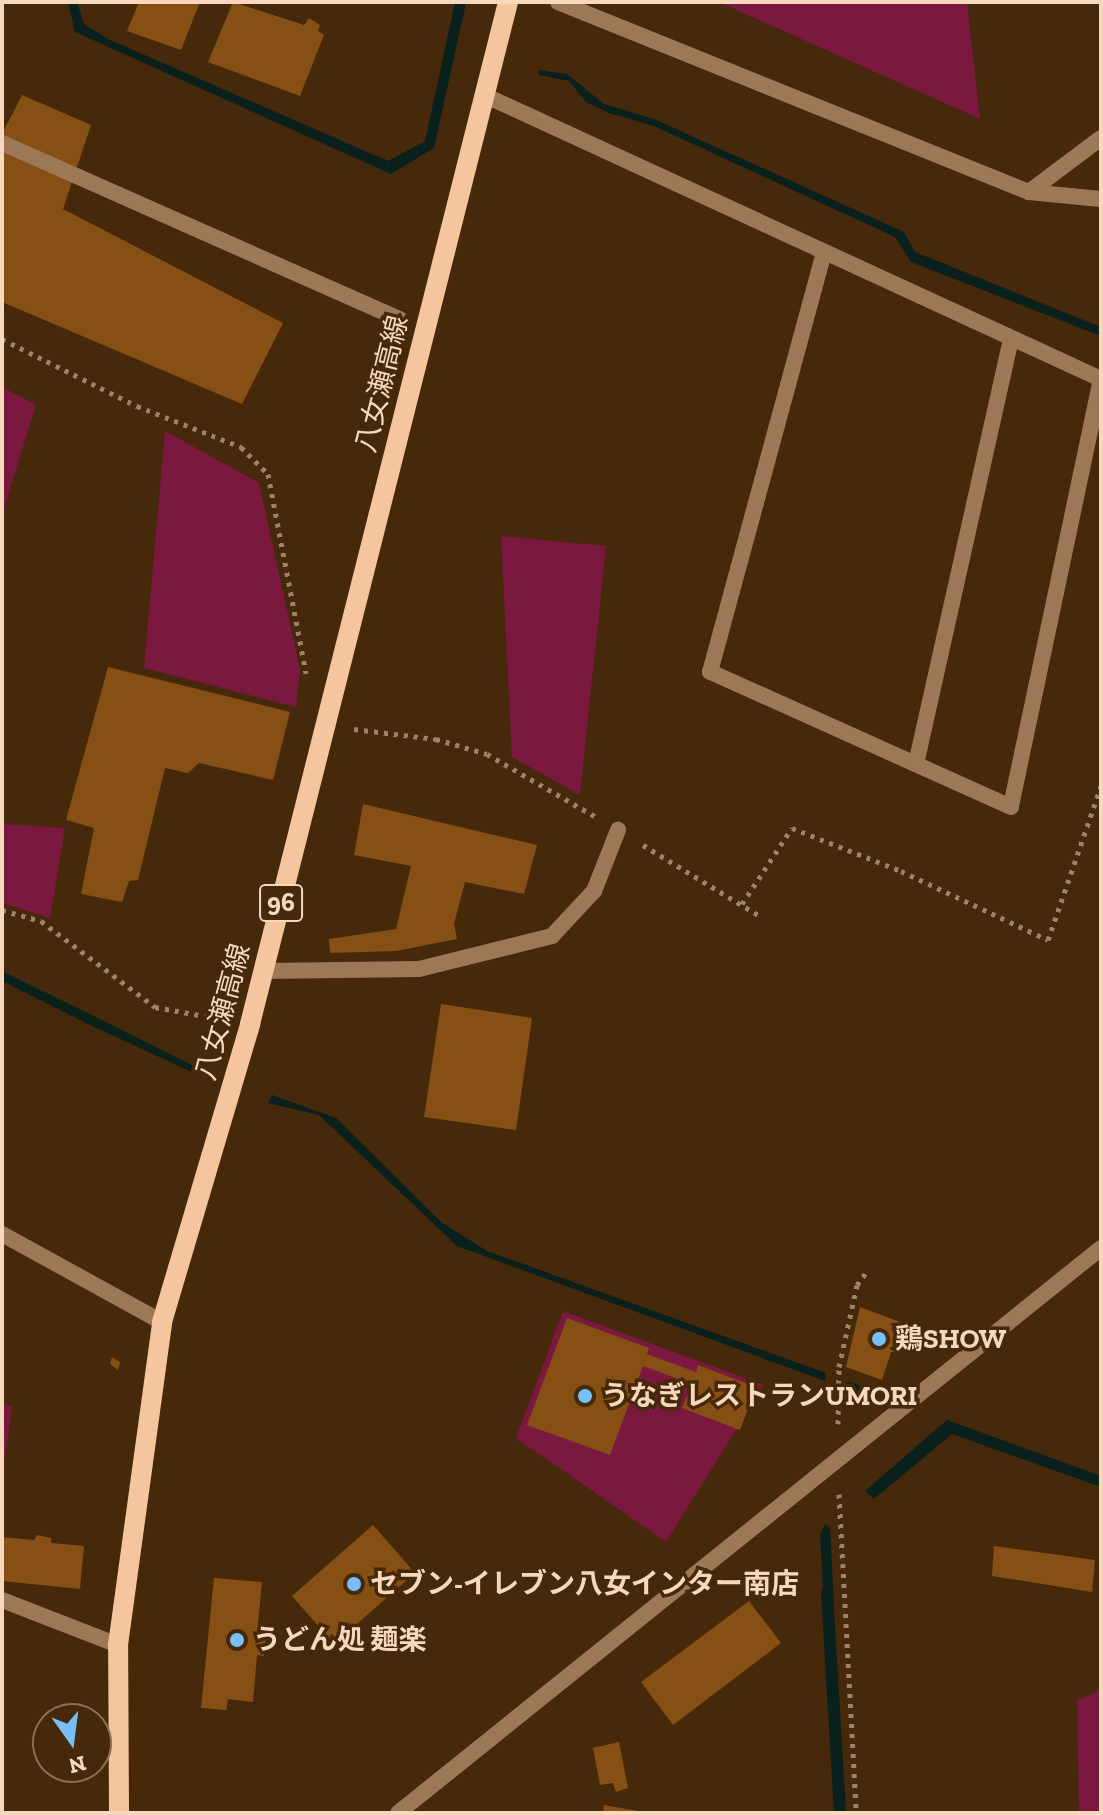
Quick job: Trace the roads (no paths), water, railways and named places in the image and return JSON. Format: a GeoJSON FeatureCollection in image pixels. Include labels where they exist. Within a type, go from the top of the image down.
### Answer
{"type":"FeatureCollection","features":[{"type":"Feature","properties":{"kind":"main road","name":"八女瀬高線"},"geometry":{"type":"LineString","coordinates":[[119,1813],[118,1645],[162,1322],[264,971],[508,2]]}},
{"type":"Feature","properties":{"kind":"street"},"geometry":{"type":"LineString","coordinates":[[558,2],[1029,192],[1101,199]]}},
{"type":"Feature","properties":{"kind":"street"},"geometry":{"type":"LineString","coordinates":[[484,95],[1101,379],[1011,807],[710,672],[824,252]]}},
{"type":"Feature","properties":{"kind":"street"},"geometry":{"type":"LineString","coordinates":[[1029,192],[1101,138]]}},
{"type":"Feature","properties":{"kind":"street"},"geometry":{"type":"LineString","coordinates":[[2,143],[401,320]]}},
{"type":"Feature","properties":{"kind":"street"},"geometry":{"type":"LineString","coordinates":[[916,764],[1011,338]]}},
{"type":"Feature","properties":{"kind":"street"},"geometry":{"type":"LineString","coordinates":[[264,971],[419,969],[552,936],[594,891],[618,830]]}},
{"type":"Feature","properties":{"kind":"street"},"geometry":{"type":"LineString","coordinates":[[2,1234],[162,1322]]}},
{"type":"Feature","properties":{"kind":"street"},"geometry":{"type":"LineString","coordinates":[[398,1813],[1101,1248]]}},
{"type":"Feature","properties":{"kind":"street"},"geometry":{"type":"LineString","coordinates":[[2,1600],[118,1645]]}},
{"type":"Feature","properties":{"kind":"water"},"geometry":{"type":"Polygon","coordinates":[[[68,2],[77,2],[84,24],[108,39],[388,161],[425,141],[455,2],[466,3],[434,148],[391,174],[75,32],[68,2]]]}},
{"type":"Feature","properties":{"kind":"water"},"geometry":{"type":"Polygon","coordinates":[[[539,70],[567,74],[604,104],[654,119],[904,232],[915,252],[1101,327],[1101,336],[911,262],[895,237],[654,126],[609,113],[586,102],[569,81],[539,75],[539,70]]]}},
{"type":"Feature","properties":{"kind":"water"},"geometry":{"type":"Polygon","coordinates":[[[2,971],[198,1068],[194,1073],[88,1024],[2,981],[2,971]]]}},
{"type":"Feature","properties":{"kind":"water"},"geometry":{"type":"Polygon","coordinates":[[[272,1095],[336,1118],[441,1222],[487,1251],[826,1373],[825,1381],[457,1246],[319,1115],[268,1103],[272,1095]]]}},
{"type":"Feature","properties":{"kind":"water"},"geometry":{"type":"Polygon","coordinates":[[[947,1420],[1101,1476],[1101,1487],[952,1434],[874,1499],[865,1491],[947,1420]]]}},
{"type":"Feature","properties":{"kind":"water"},"geometry":{"type":"Polygon","coordinates":[[[825,1524],[830,1528],[834,1607],[824,1608],[820,1535],[825,1524]]]}},
{"type":"Feature","properties":{"kind":"waterway"},"geometry":{"type":"LineString","coordinates":[[850,1388],[867,1395]]}},
{"type":"Feature","properties":{"kind":"waterway"},"geometry":{"type":"LineString","coordinates":[[827,1593],[840,1813]]}},
{"type":"Feature","properties":{"kind":"place","name":"鶏SHOW"},"geometry":{"type":"Point","coordinates":[879,1339]}},
{"type":"Feature","properties":{"kind":"place","name":"うなぎレストランUMORI"},"geometry":{"type":"Point","coordinates":[585,1396]}},
{"type":"Feature","properties":{"kind":"place","name":"セブン-イレブン八女インター南店"},"geometry":{"type":"Point","coordinates":[354,1584]}},
{"type":"Feature","properties":{"kind":"place","name":"うどん処 麺楽"},"geometry":{"type":"Point","coordinates":[237,1640]}}]}
